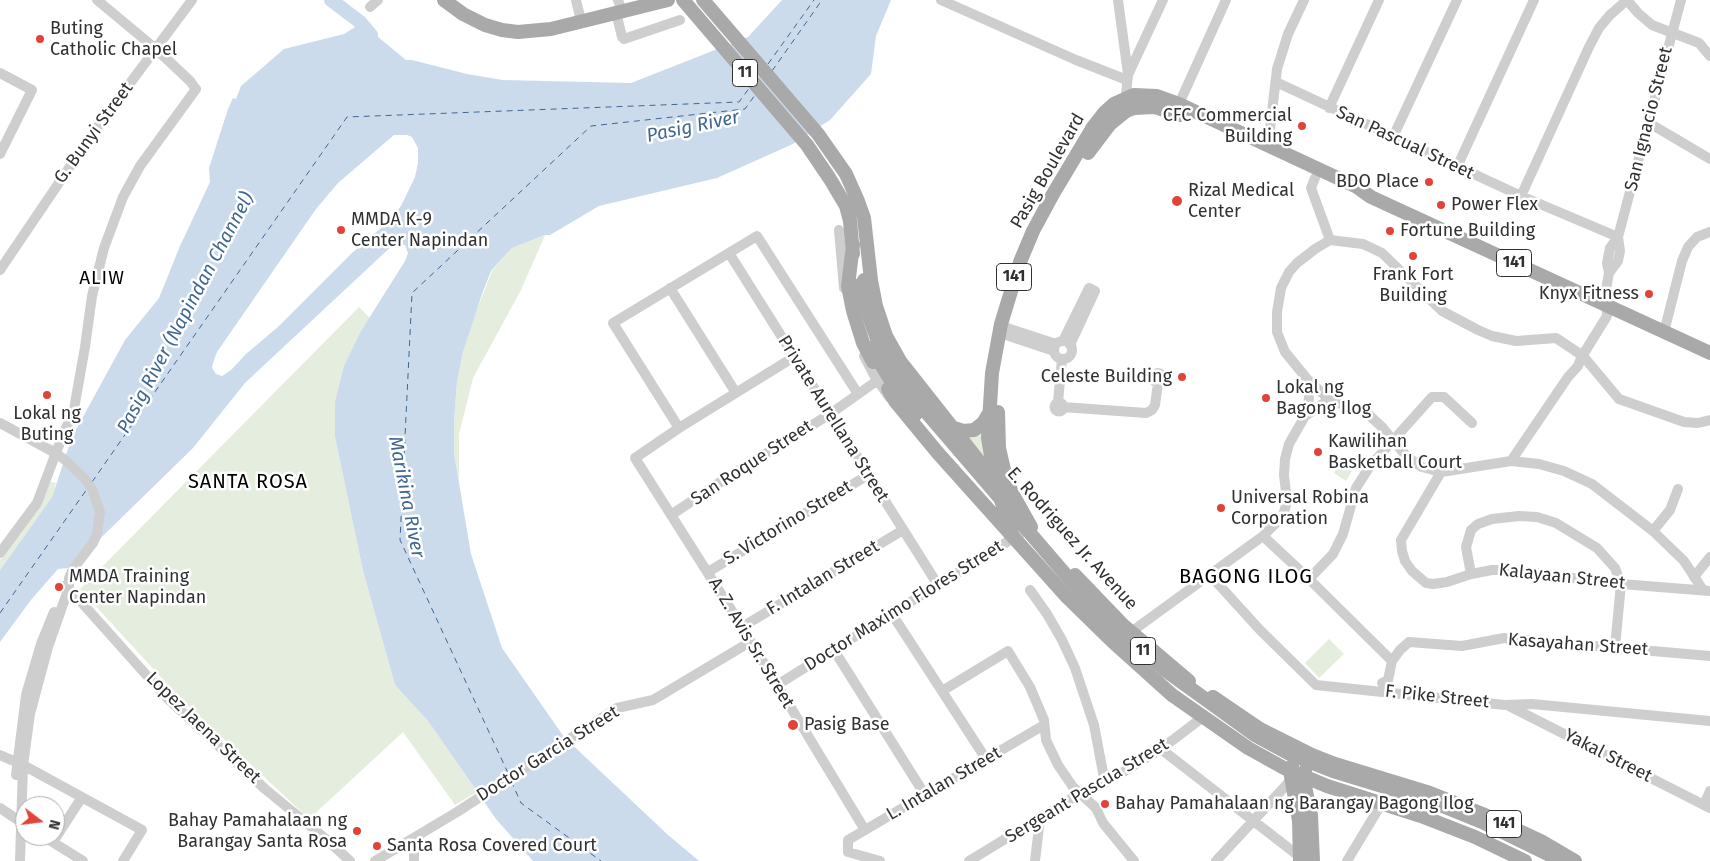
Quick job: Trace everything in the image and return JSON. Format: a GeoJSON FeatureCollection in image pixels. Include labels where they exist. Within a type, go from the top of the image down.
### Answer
{"type":"FeatureCollection","features":[{"type":"Feature","properties":{"kind":"main road"},"geometry":{"type":"LineString","coordinates":[[446,1],[463,14],[493,27],[525,32],[551,29],[619,8],[668,0]]}},
{"type":"Feature","properties":{"kind":"main road","name":"11"},"geometry":{"type":"LineString","coordinates":[[682,0],[807,145],[846,206],[850,221],[853,285],[868,342],[901,397],[1092,615],[1160,677],[1251,743],[1286,762],[1330,780],[1424,809],[1478,830],[1541,861]]}},
{"type":"Feature","properties":{"kind":"main road","name":"11"},"geometry":{"type":"LineString","coordinates":[[703,0],[818,134],[846,174],[864,218],[867,242],[864,280],[866,308],[877,339],[908,391],[1096,610],[1165,670],[1255,735],[1290,754],[1333,772],[1446,807],[1482,822],[1562,861]]}},
{"type":"Feature","properties":{"kind":"main road","name":"Pasig Boulevard"},"geometry":{"type":"LineString","coordinates":[[1031,527],[1012,493],[1000,456],[998,400],[1000,372],[1007,331],[1018,288],[1050,215],[1101,133],[1134,95],[1156,96],[1179,104],[1358,187],[1371,197],[1710,353]]}},
{"type":"Feature","properties":{"kind":"main road","name":"Pasig Boulevard"},"geometry":{"type":"LineString","coordinates":[[1014,537],[995,482],[988,438],[992,373],[1001,324],[1026,246],[1053,194],[1104,112],[1114,104],[1125,104],[1134,108],[1146,106],[1165,109],[1315,178],[1355,194],[1371,197]]}},
{"type":"Feature","properties":{"kind":"main road","name":"E. Rodriguez Jr. Avenue"},"geometry":{"type":"LineString","coordinates":[[867,242],[876,306],[886,336],[900,361],[1031,527],[1087,589],[1131,632],[1186,678],[1260,729],[1335,764],[1430,793],[1485,814],[1541,841],[1575,861]]}},
{"type":"Feature","properties":{"kind":"main road","name":"141"},"geometry":{"type":"LineString","coordinates":[[852,245],[848,286],[853,311],[862,343],[895,401],[937,452],[1067,597],[1112,641],[1172,694],[1203,717],[1248,748],[1295,776],[1422,816],[1475,837],[1525,861]]}},
{"type":"Feature","properties":{"kind":"main road"},"geometry":{"type":"LineString","coordinates":[[948,423],[964,431],[972,431],[981,425],[989,413]]}},
{"type":"Feature","properties":{"kind":"main road"},"geometry":{"type":"LineString","coordinates":[[1172,694],[1186,678]]}},
{"type":"Feature","properties":{"kind":"main road"},"geometry":{"type":"LineString","coordinates":[[1304,751],[1295,776],[1311,815],[1305,860]]}},
{"type":"Feature","properties":{"kind":"main road"},"geometry":{"type":"LineString","coordinates":[[1385,804],[1395,782]]}},
{"type":"Feature","properties":{"kind":"street"},"geometry":{"type":"LineString","coordinates":[[0,554],[37,503],[53,450],[74,409],[92,296],[104,248],[123,197],[140,166],[196,89],[156,49],[97,0]]}},
{"type":"Feature","properties":{"kind":"street","name":"G. Bunyi Street"},"geometry":{"type":"LineString","coordinates":[[2,263],[90,137],[156,49],[169,28],[192,0]]}},
{"type":"Feature","properties":{"kind":"street"},"geometry":{"type":"LineString","coordinates":[[576,0],[581,21]]}},
{"type":"Feature","properties":{"kind":"street"},"geometry":{"type":"LineString","coordinates":[[941,0],[1076,60],[1127,77]]}},
{"type":"Feature","properties":{"kind":"street"},"geometry":{"type":"LineString","coordinates":[[1118,0],[1127,77],[1125,104]]}},
{"type":"Feature","properties":{"kind":"street"},"geometry":{"type":"LineString","coordinates":[[1127,77],[1163,0]]}},
{"type":"Feature","properties":{"kind":"street"},"geometry":{"type":"LineString","coordinates":[[1179,104],[1226,0]]}},
{"type":"Feature","properties":{"kind":"street"},"geometry":{"type":"LineString","coordinates":[[1268,146],[1277,69],[1283,48],[1304,0]]}},
{"type":"Feature","properties":{"kind":"street"},"geometry":{"type":"LineString","coordinates":[[1329,108],[1379,0]]}},
{"type":"Feature","properties":{"kind":"street"},"geometry":{"type":"LineString","coordinates":[[1393,137],[1456,0]]}},
{"type":"Feature","properties":{"kind":"street"},"geometry":{"type":"LineString","coordinates":[[1457,167],[1534,0]]}},
{"type":"Feature","properties":{"kind":"street"},"geometry":{"type":"LineString","coordinates":[[1521,196],[1596,34],[1610,15],[1627,0],[1652,25],[1700,43],[1710,56]]}},
{"type":"Feature","properties":{"kind":"street","name":"San Ignacio Street"},"geometry":{"type":"LineString","coordinates":[[1608,306],[1606,289],[1609,273],[1618,262],[1620,251],[1618,237],[1681,0]]}},
{"type":"Feature","properties":{"kind":"street"},"geometry":{"type":"LineString","coordinates":[[619,8],[622,37],[624,39],[680,20]]}},
{"type":"Feature","properties":{"kind":"street"},"geometry":{"type":"LineString","coordinates":[[0,74],[32,90],[0,154]]}},
{"type":"Feature","properties":{"kind":"street","name":"San Pascual Street"},"geometry":{"type":"LineString","coordinates":[[1276,82],[1457,167],[1618,237]]}},
{"type":"Feature","properties":{"kind":"street"},"geometry":{"type":"LineString","coordinates":[[1649,123],[1710,159]]}},
{"type":"Feature","properties":{"kind":"street"},"geometry":{"type":"LineString","coordinates":[[1315,178],[1311,188],[1330,240]]}},
{"type":"Feature","properties":{"kind":"street"},"geometry":{"type":"LineString","coordinates":[[839,230],[843,286],[848,312],[858,344],[878,380],[928,447],[937,452]]}},
{"type":"Feature","properties":{"kind":"street"},"geometry":{"type":"LineString","coordinates":[[1664,332],[1682,261],[1688,247],[1696,237],[1710,232]]}},
{"type":"Feature","properties":{"kind":"street"},"geometry":{"type":"LineString","coordinates":[[794,358],[679,428],[613,323],[757,236],[858,394]]}},
{"type":"Feature","properties":{"kind":"street"},"geometry":{"type":"LineString","coordinates":[[1706,591],[1684,561],[1653,531],[1592,484],[1564,471],[1539,464],[1511,460],[1441,472],[1422,467],[1407,457],[1369,415],[1331,401],[1308,380],[1285,352],[1278,332],[1277,310],[1281,288],[1289,272],[1315,248],[1330,240],[1363,244],[1377,250],[1392,261],[1408,280],[1442,311],[1478,330],[1492,336],[1516,341],[1556,338],[1582,357],[1619,399],[1684,422],[1698,423],[1710,420]]}},
{"type":"Feature","properties":{"kind":"street","name":"Private Aurellana Street"},"geometry":{"type":"LineString","coordinates":[[728,253],[938,585]]}},
{"type":"Feature","properties":{"kind":"street"},"geometry":{"type":"LineString","coordinates":[[670,288],[736,393]]}},
{"type":"Feature","properties":{"kind":"street"},"geometry":{"type":"LineString","coordinates":[[1007,331],[1061,345],[1071,349],[1067,358],[1062,359],[1056,356],[1061,345],[1089,288],[1096,291],[1061,345]]}},
{"type":"Feature","properties":{"kind":"street"},"geometry":{"type":"LineString","coordinates":[[1511,460],[1568,377],[1574,363],[1582,357],[1607,316],[1608,306]]}},
{"type":"Feature","properties":{"kind":"street"},"geometry":{"type":"LineString","coordinates":[[1062,359],[1061,405],[1146,413],[1152,410],[1155,405],[1158,383]]}},
{"type":"Feature","properties":{"kind":"street","name":"San Roque Street"},"geometry":{"type":"LineString","coordinates":[[671,515],[731,475],[830,414],[878,380]]}},
{"type":"Feature","properties":{"kind":"street"},"geometry":{"type":"LineString","coordinates":[[1131,632],[1263,536],[1279,521],[1285,511],[1287,501],[1284,467],[1286,452],[1305,416],[1309,398],[1308,380]]}},
{"type":"Feature","properties":{"kind":"street"},"geometry":{"type":"LineString","coordinates":[[1309,579],[1333,554],[1343,534],[1356,488],[1370,466],[1432,397],[1438,396],[1447,399],[1472,422]]}},
{"type":"Feature","properties":{"kind":"street"},"geometry":{"type":"LineString","coordinates":[[1305,416],[1324,403],[1331,401]]}},
{"type":"Feature","properties":{"kind":"street"},"geometry":{"type":"LineString","coordinates":[[0,423],[53,450],[64,459],[85,479],[92,489],[100,512],[99,524],[93,543],[73,569],[48,647],[34,698],[20,764],[20,796]]}},
{"type":"Feature","properties":{"kind":"street","name":"A. Z. Avis Sr. Street"},"geometry":{"type":"LineString","coordinates":[[679,428],[635,458],[708,572],[865,830]]}},
{"type":"Feature","properties":{"kind":"street","name":"Kalayaan Street"},"geometry":{"type":"LineString","coordinates":[[1441,472],[1401,540],[1405,561],[1412,571],[1426,583],[1447,582],[1471,574],[1492,570],[1511,570],[1621,584],[1706,591]]}},
{"type":"Feature","properties":{"kind":"street","name":"S. Victorino Street"},"geometry":{"type":"LineString","coordinates":[[708,572],[868,474]]}},
{"type":"Feature","properties":{"kind":"street"},"geometry":{"type":"LineString","coordinates":[[1653,531],[1670,510],[1678,489]]}},
{"type":"Feature","properties":{"kind":"street"},"geometry":{"type":"LineString","coordinates":[[1471,574],[1466,546],[1471,530],[1478,524],[1492,519],[1519,516],[1537,517],[1556,523],[1597,548],[1615,568],[1621,584],[1615,647]]}},
{"type":"Feature","properties":{"kind":"street","name":"Doctor Maximo Flores Street"},"geometry":{"type":"LineString","coordinates":[[777,685],[1031,527]]}},
{"type":"Feature","properties":{"kind":"street","name":"F. Intalan Street"},"geometry":{"type":"LineString","coordinates":[[742,627],[903,530]]}},
{"type":"Feature","properties":{"kind":"street"},"geometry":{"type":"LineString","coordinates":[[1263,536],[1392,660]]}},
{"type":"Feature","properties":{"kind":"street"},"geometry":{"type":"LineString","coordinates":[[1694,577],[1710,557]]}},
{"type":"Feature","properties":{"kind":"street","name":"F. Pike Street"},"geometry":{"type":"LineString","coordinates":[[1210,575],[1260,630],[1316,685],[1505,705],[1532,704],[1710,720]]}},
{"type":"Feature","properties":{"kind":"street","name":"Lopez Jaena Street"},"geometry":{"type":"LineString","coordinates":[[68,585],[166,697],[265,789],[350,861]]}},
{"type":"Feature","properties":{"kind":"street"},"geometry":{"type":"LineString","coordinates":[[1030,590],[1047,614],[1075,668],[1094,725],[1105,783]]}},
{"type":"Feature","properties":{"kind":"street"},"geometry":{"type":"LineString","coordinates":[[892,614],[986,759]]}},
{"type":"Feature","properties":{"kind":"street","name":"Kasayahan Street"},"geometry":{"type":"LineString","coordinates":[[1382,683],[1388,680],[1392,660],[1409,642],[1462,646],[1504,638],[1710,656]]}},
{"type":"Feature","properties":{"kind":"street","name":"Doctor Garcia Street"},"geometry":{"type":"LineString","coordinates":[[375,861],[457,812],[617,708],[653,700],[750,642]]}},
{"type":"Feature","properties":{"kind":"street"},"geometry":{"type":"LineString","coordinates":[[834,650],[925,795]]}},
{"type":"Feature","properties":{"kind":"street"},"geometry":{"type":"LineString","coordinates":[[942,690],[1008,651],[1030,687],[1044,720],[1046,740],[1058,765],[1079,794],[1096,808],[1103,823],[1134,861]]}},
{"type":"Feature","properties":{"kind":"street","name":"Yakal Street"},"geometry":{"type":"LineString","coordinates":[[1505,705],[1707,807]]}},
{"type":"Feature","properties":{"kind":"street","name":"Sergeant Pascua Street"},"geometry":{"type":"LineString","coordinates":[[969,861],[1079,794],[1105,783],[1161,749],[1203,717]]}},
{"type":"Feature","properties":{"kind":"street","name":"L. Intalan Street"},"geometry":{"type":"LineString","coordinates":[[880,861],[848,852],[848,840],[1044,725]]}},
{"type":"Feature","properties":{"kind":"street"},"geometry":{"type":"LineString","coordinates":[[1161,749],[1305,860]]}},
{"type":"Feature","properties":{"kind":"street"},"geometry":{"type":"LineString","coordinates":[[0,755],[142,830],[123,861]]}},
{"type":"Feature","properties":{"kind":"street"},"geometry":{"type":"LineString","coordinates":[[1216,861],[1295,776]]}},
{"type":"Feature","properties":{"kind":"street"},"geometry":{"type":"LineString","coordinates":[[1707,807],[1710,791]]}},
{"type":"Feature","properties":{"kind":"street"},"geometry":{"type":"LineString","coordinates":[[65,823],[82,797]]}},
{"type":"Feature","properties":{"kind":"street"},"geometry":{"type":"LineString","coordinates":[[1347,861],[1385,804]]}},
{"type":"Feature","properties":{"kind":"street"},"geometry":{"type":"LineString","coordinates":[[0,808],[15,818]]}},
{"type":"Feature","properties":{"kind":"street"},"geometry":{"type":"LineString","coordinates":[[1035,861],[1040,819]]}},
{"type":"Feature","properties":{"kind":"street"},"geometry":{"type":"LineString","coordinates":[[414,843],[414,861]]}},
{"type":"Feature","properties":{"kind":"street"},"geometry":{"type":"LineString","coordinates":[[13,861],[16,846]]}},
{"type":"Feature","properties":{"kind":"street"},"geometry":{"type":"LineString","coordinates":[[20,846],[20,861]]}},
{"type":"Feature","properties":{"kind":"street"},"geometry":{"type":"LineString","coordinates":[[59,846],[82,861]]}},
{"type":"Feature","properties":{"kind":"shaded area"},"geometry":{"type":"Polygon","coordinates":[[[545,235],[521,290],[473,378],[459,434],[459,482],[454,452],[457,382],[472,322],[492,271],[512,248],[545,235]]]}},
{"type":"Feature","properties":{"kind":"shaded area"},"geometry":{"type":"Polygon","coordinates":[[[359,307],[370,318],[361,331],[335,437],[363,571],[395,685],[428,721],[477,792],[455,805],[403,732],[309,819],[180,698],[80,589],[359,307]]]}},
{"type":"Feature","properties":{"kind":"shaded area"},"geometry":{"type":"Polygon","coordinates":[[[984,430],[988,464],[965,437],[984,430]]]}},
{"type":"Feature","properties":{"kind":"shaded area"},"geometry":{"type":"Polygon","coordinates":[[[1341,462],[1352,471],[1346,481],[1334,473],[1341,462]]]}},
{"type":"Feature","properties":{"kind":"shaded area"},"geometry":{"type":"Polygon","coordinates":[[[47,481],[56,483],[52,497],[0,570],[0,560],[18,535],[20,535],[39,505],[47,481]]]}},
{"type":"Feature","properties":{"kind":"shaded area"},"geometry":{"type":"Polygon","coordinates":[[[1329,639],[1344,654],[1319,678],[1305,663],[1329,639]]]}},
{"type":"Feature","properties":{"kind":"water"},"geometry":{"type":"Polygon","coordinates":[[[782,0],[891,0],[876,36],[871,74],[830,120],[793,144],[717,178],[599,206],[550,235],[545,235],[512,248],[491,271],[482,294],[463,352],[457,382],[454,422],[454,453],[471,554],[502,648],[564,737],[667,834],[699,861],[533,861],[496,819],[428,721],[395,685],[363,571],[335,437],[335,402],[344,366],[361,331],[405,261],[408,253],[405,245],[395,243],[245,383],[193,448],[70,568],[58,569],[31,600],[0,642],[0,570],[52,497],[72,437],[125,340],[159,298],[180,246],[210,182],[209,168],[233,98],[236,99],[241,86],[284,49],[344,34],[360,24],[360,22],[406,60],[467,74],[503,80],[631,83],[748,37],[782,0]],[[394,135],[338,183],[316,209],[217,352],[212,368],[216,374],[222,376],[231,370],[246,354],[279,326],[352,253],[389,221],[401,206],[415,177],[418,163],[418,148],[412,137],[394,135]]]}},
{"type":"Feature","properties":{"kind":"waterway"},"geometry":{"type":"LineString","coordinates":[[331,0],[360,22],[371,35]]}},
{"type":"Feature","properties":{"kind":"ferry route"},"geometry":{"type":"LineString","coordinates":[[768,64],[814,0]]}},
{"type":"Feature","properties":{"kind":"ferry route"},"geometry":{"type":"LineString","coordinates":[[772,71],[822,0]]}},
{"type":"Feature","properties":{"kind":"ferry route"},"geometry":{"type":"LineString","coordinates":[[92,482],[347,117],[739,102],[750,87]]}},
{"type":"Feature","properties":{"kind":"ferry route"},"geometry":{"type":"LineString","coordinates":[[508,773],[400,540],[412,293],[591,126],[745,109],[755,95]]}},
{"type":"Feature","properties":{"kind":"ferry route"},"geometry":{"type":"LineString","coordinates":[[0,613],[87,489]]}},
{"type":"Feature","properties":{"kind":"ferry route"},"geometry":{"type":"LineString","coordinates":[[511,781],[521,803],[601,861]]}},
{"type":"Feature","properties":{"kind":"place","name":"Buting Catholic Chapel"},"geometry":{"type":"Point","coordinates":[40,39]}},
{"type":"Feature","properties":{"kind":"place","name":"CFC Commercial Building"},"geometry":{"type":"Point","coordinates":[1302,126]}},
{"type":"Feature","properties":{"kind":"place","name":"BDO Place"},"geometry":{"type":"Point","coordinates":[1429,182]}},
{"type":"Feature","properties":{"kind":"place","name":"Rizal Medical Center"},"geometry":{"type":"Point","coordinates":[1177,201]}},
{"type":"Feature","properties":{"kind":"place","name":"Power Flex"},"geometry":{"type":"Point","coordinates":[1441,205]}},
{"type":"Feature","properties":{"kind":"place","name":"MMDA K-9 Center Napindan"},"geometry":{"type":"Point","coordinates":[341,230]}},
{"type":"Feature","properties":{"kind":"place","name":"Fortune Building"},"geometry":{"type":"Point","coordinates":[1390,231]}},
{"type":"Feature","properties":{"kind":"place","name":"Frank Fort Building"},"geometry":{"type":"Point","coordinates":[1413,256]}},
{"type":"Feature","properties":{"kind":"place","name":"Knyx Fitness"},"geometry":{"type":"Point","coordinates":[1649,294]}},
{"type":"Feature","properties":{"kind":"place","name":"Celeste Building"},"geometry":{"type":"Point","coordinates":[1182,377]}},
{"type":"Feature","properties":{"kind":"place","name":"Lokal ng Buting"},"geometry":{"type":"Point","coordinates":[47,395]}},
{"type":"Feature","properties":{"kind":"place","name":"Lokal ng Bagong Ilog"},"geometry":{"type":"Point","coordinates":[1266,398]}},
{"type":"Feature","properties":{"kind":"place","name":"Kawilihan Basketball Court"},"geometry":{"type":"Point","coordinates":[1318,452]}},
{"type":"Feature","properties":{"kind":"place","name":"Universal Robina Corporation"},"geometry":{"type":"Point","coordinates":[1221,508]}},
{"type":"Feature","properties":{"kind":"place","name":"MMDA Training Center Napindan"},"geometry":{"type":"Point","coordinates":[59,587]}},
{"type":"Feature","properties":{"kind":"place","name":"Pasig Base"},"geometry":{"type":"Point","coordinates":[793,725]}},
{"type":"Feature","properties":{"kind":"place","name":"Bahay Pamahalaan ng Barangay Bagong Ilog"},"geometry":{"type":"Point","coordinates":[1105,804]}},
{"type":"Feature","properties":{"kind":"place","name":"Bahay Pamahalaan ng Barangay Santa Rosa"},"geometry":{"type":"Point","coordinates":[357,831]}},
{"type":"Feature","properties":{"kind":"place","name":"Santa Rosa Covered Court"},"geometry":{"type":"Point","coordinates":[377,846]}},
{"type":"Feature","properties":{"kind":"district","name":"ALIW"},"geometry":{"type":"Point","coordinates":[102,279]}},
{"type":"Feature","properties":{"kind":"district","name":"SANTA ROSA"},"geometry":{"type":"Point","coordinates":[248,482]}},
{"type":"Feature","properties":{"kind":"district","name":"BAGONG ILOG"},"geometry":{"type":"Point","coordinates":[1246,577]}},
{"type":"Feature","properties":{"kind":"water label","name":"Pasig River"},"geometry":{"type":"Point","coordinates":[693,127]}},
{"type":"Feature","properties":{"kind":"water label","name":"Pasig River (Napindan Channel)"},"geometry":{"type":"Point","coordinates":[186,313]}},
{"type":"Feature","properties":{"kind":"water label","name":"Marikina River"},"geometry":{"type":"Point","coordinates":[406,497]}}]}
